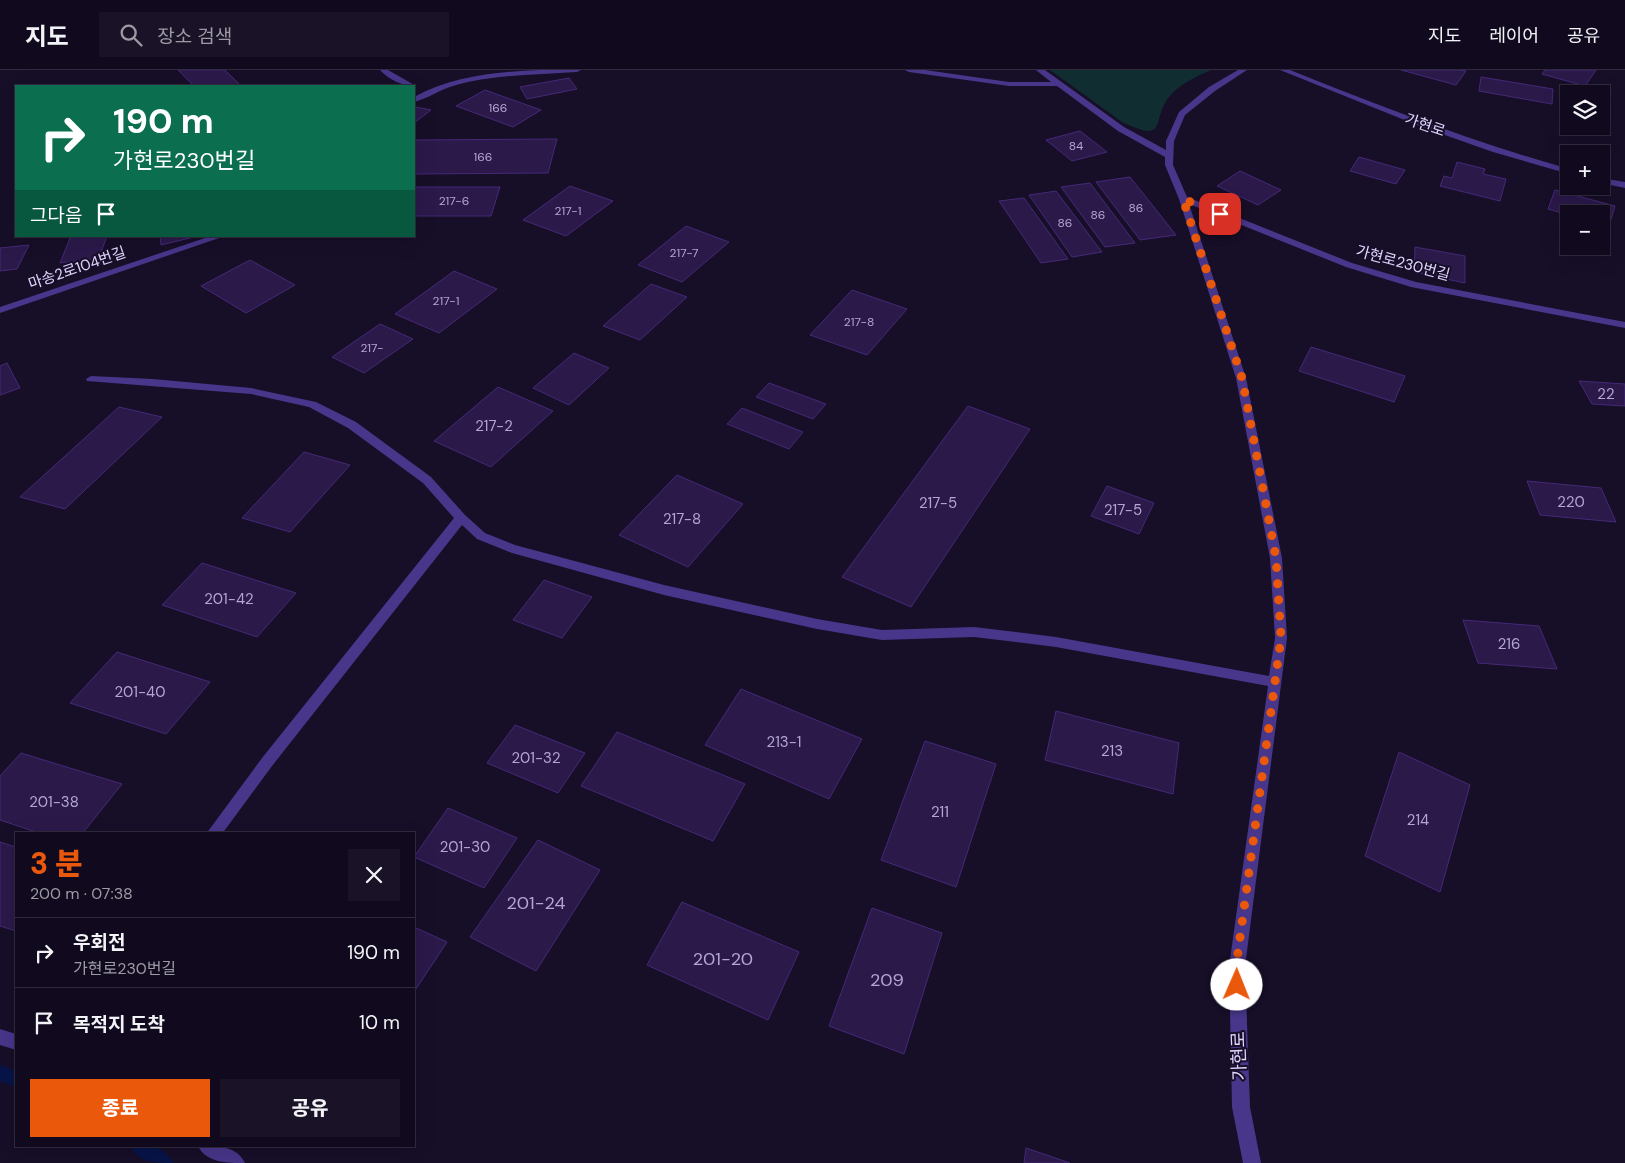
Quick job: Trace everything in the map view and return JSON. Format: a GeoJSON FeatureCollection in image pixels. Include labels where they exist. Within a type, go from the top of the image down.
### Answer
{"type":"FeatureCollection","features":[{"type":"Feature","properties":{"kind":"street"},"geometry":{"type":"LineString","coordinates":[[384,70],[388,74],[411,85]]}},
{"type":"Feature","properties":{"kind":"street"},"geometry":{"type":"LineString","coordinates":[[415,99],[440,87],[480,79],[577,70]]}},
{"type":"Feature","properties":{"kind":"street"},"geometry":{"type":"LineString","coordinates":[[909,70],[1009,84],[1057,84]]}},
{"type":"Feature","properties":{"kind":"street"},"geometry":{"type":"LineString","coordinates":[[1040,70],[1121,129],[1170,156]]}},
{"type":"Feature","properties":{"kind":"street","name":"가현로"},"geometry":{"type":"LineString","coordinates":[[1243,70],[1212,89],[1182,114],[1170,141],[1168,165],[1183,199],[1242,378],[1276,558],[1281,638],[1236,967],[1241,1107],[1252,1163]]}},
{"type":"Feature","properties":{"kind":"street","name":"가현로"},"geometry":{"type":"LineString","coordinates":[[1284,70],[1380,110],[1560,170]]}},
{"type":"Feature","properties":{"kind":"street"},"geometry":{"type":"LineString","coordinates":[[415,87],[429,92]]}},
{"type":"Feature","properties":{"kind":"street"},"geometry":{"type":"LineString","coordinates":[[1610,182],[1625,185]]}},
{"type":"Feature","properties":{"kind":"street","name":"가현로230번길"},"geometry":{"type":"LineString","coordinates":[[1183,199],[1349,265],[1414,285],[1625,325]]}},
{"type":"Feature","properties":{"kind":"street","name":"마송2로104번길"},"geometry":{"type":"LineString","coordinates":[[0,310],[218,237]]}},
{"type":"Feature","properties":{"kind":"street"},"geometry":{"type":"LineString","coordinates":[[91,379],[251,390],[312,404],[352,424],[427,480],[461,518],[481,536],[512,549],[664,590],[817,624],[882,635],[974,632],[1056,642],[1275,682]]}},
{"type":"Feature","properties":{"kind":"street"},"geometry":{"type":"LineString","coordinates":[[214,832],[267,762],[461,518]]}},
{"type":"Feature","properties":{"kind":"street"},"geometry":{"type":"LineString","coordinates":[[0,1037],[15,1042]]}},
{"type":"Feature","properties":{"kind":"street"},"geometry":{"type":"LineString","coordinates":[[209,1147],[236,1163]]}},
{"type":"Feature","properties":{"kind":"green space"},"geometry":{"type":"Polygon","coordinates":[[[1050,70],[1211,70],[1188,81],[1177,89],[1164,105],[1156,126],[1153,130],[1147,131],[1122,122],[1050,70]]]}},
{"type":"Feature","properties":{"kind":"building"},"geometry":{"type":"Polygon","coordinates":[[[178,70],[225,70],[239,84],[236,85],[193,85],[178,70]]]}},
{"type":"Feature","properties":{"kind":"building"},"geometry":{"type":"Polygon","coordinates":[[[1401,70],[1460,70],[1466,71],[1456,85],[1401,70]]]}},
{"type":"Feature","properties":{"kind":"building"},"geometry":{"type":"Polygon","coordinates":[[[1545,70],[1596,70],[1586,85],[1542,74],[1545,70]]]}},
{"type":"Feature","properties":{"kind":"building"},"geometry":{"type":"Polygon","coordinates":[[[1481,77],[1553,89],[1552,104],[1479,91],[1481,77]]]}},
{"type":"Feature","properties":{"kind":"building"},"geometry":{"type":"Polygon","coordinates":[[[569,78],[577,89],[527,99],[520,87],[569,78]]]}},
{"type":"Feature","properties":{"kind":"building"},"geometry":{"type":"Polygon","coordinates":[[[485,90],[541,110],[513,127],[456,106],[485,90]]]}},
{"type":"Feature","properties":{"kind":"building"},"geometry":{"type":"Polygon","coordinates":[[[416,107],[431,110],[415,122],[416,107]]]}},
{"type":"Feature","properties":{"kind":"building"},"geometry":{"type":"Polygon","coordinates":[[[1080,131],[1107,152],[1072,161],[1046,140],[1080,131]]]}},
{"type":"Feature","properties":{"kind":"building"},"geometry":{"type":"Polygon","coordinates":[[[557,139],[548,173],[415,174],[415,140],[557,139]]]}},
{"type":"Feature","properties":{"kind":"building"},"geometry":{"type":"Polygon","coordinates":[[[1359,157],[1405,170],[1396,184],[1350,171],[1359,157]]]}},
{"type":"Feature","properties":{"kind":"building"},"geometry":{"type":"Polygon","coordinates":[[[1457,162],[1485,169],[1483,174],[1506,179],[1500,201],[1440,186],[1444,176],[1452,178],[1457,162]]]}},
{"type":"Feature","properties":{"kind":"building"},"geometry":{"type":"Polygon","coordinates":[[[1240,171],[1281,190],[1258,205],[1217,186],[1240,171]]]}},
{"type":"Feature","properties":{"kind":"building"},"geometry":{"type":"Polygon","coordinates":[[[1130,177],[1176,235],[1140,240],[1096,182],[1130,177]]]}},
{"type":"Feature","properties":{"kind":"building"},"geometry":{"type":"Polygon","coordinates":[[[1090,183],[1135,243],[1105,247],[1061,187],[1090,183]]]}},
{"type":"Feature","properties":{"kind":"building"},"geometry":{"type":"Polygon","coordinates":[[[570,186],[613,201],[566,236],[523,220],[570,186]]]}},
{"type":"Feature","properties":{"kind":"building"},"geometry":{"type":"Polygon","coordinates":[[[415,187],[500,187],[491,216],[415,216],[415,187]]]}},
{"type":"Feature","properties":{"kind":"building"},"geometry":{"type":"Polygon","coordinates":[[[1555,190],[1560,191],[1560,195],[1574,195],[1615,206],[1610,223],[1610,205],[1560,205],[1560,212],[1548,209],[1555,190]]]}},
{"type":"Feature","properties":{"kind":"building"},"geometry":{"type":"Polygon","coordinates":[[[1056,191],[1102,252],[1072,257],[1029,195],[1056,191]]]}},
{"type":"Feature","properties":{"kind":"building"},"geometry":{"type":"Polygon","coordinates":[[[1024,198],[1068,259],[1041,263],[999,201],[1024,198]]]}},
{"type":"Feature","properties":{"kind":"building"},"geometry":{"type":"Polygon","coordinates":[[[686,226],[729,242],[682,282],[638,265],[686,226]]]}},
{"type":"Feature","properties":{"kind":"building"},"geometry":{"type":"Polygon","coordinates":[[[107,237],[99,258],[60,263],[70,238],[107,237]]]}},
{"type":"Feature","properties":{"kind":"building"},"geometry":{"type":"Polygon","coordinates":[[[160,237],[194,237],[161,245],[160,237]]]}},
{"type":"Feature","properties":{"kind":"building"},"geometry":{"type":"Polygon","coordinates":[[[29,245],[17,269],[0,271],[0,248],[29,245]]]}},
{"type":"Feature","properties":{"kind":"building"},"geometry":{"type":"Polygon","coordinates":[[[1415,247],[1465,256],[1465,283],[1414,272],[1415,247]]]}},
{"type":"Feature","properties":{"kind":"building"},"geometry":{"type":"Polygon","coordinates":[[[250,260],[295,285],[246,313],[201,286],[250,260]]]}},
{"type":"Feature","properties":{"kind":"building"},"geometry":{"type":"Polygon","coordinates":[[[454,271],[497,289],[439,333],[395,314],[454,271]]]}},
{"type":"Feature","properties":{"kind":"building"},"geometry":{"type":"Polygon","coordinates":[[[651,284],[687,297],[640,340],[603,326],[651,284]]]}},
{"type":"Feature","properties":{"kind":"building"},"geometry":{"type":"Polygon","coordinates":[[[852,290],[907,309],[867,355],[810,335],[852,290]]]}},
{"type":"Feature","properties":{"kind":"building"},"geometry":{"type":"Polygon","coordinates":[[[380,324],[413,339],[364,373],[332,357],[380,324]]]}},
{"type":"Feature","properties":{"kind":"building"},"geometry":{"type":"Polygon","coordinates":[[[1311,347],[1405,376],[1394,402],[1299,371],[1311,347]]]}},
{"type":"Feature","properties":{"kind":"building"},"geometry":{"type":"Polygon","coordinates":[[[574,353],[609,368],[569,405],[533,388],[574,353]]]}},
{"type":"Feature","properties":{"kind":"building"},"geometry":{"type":"Polygon","coordinates":[[[7,363],[20,388],[0,395],[0,366],[7,363]]]}},
{"type":"Feature","properties":{"kind":"building"},"geometry":{"type":"Polygon","coordinates":[[[1579,381],[1625,384],[1625,406],[1592,404],[1579,381]]]}},
{"type":"Feature","properties":{"kind":"building"},"geometry":{"type":"Polygon","coordinates":[[[769,383],[826,404],[813,419],[756,397],[769,383]]]}},
{"type":"Feature","properties":{"kind":"building"},"geometry":{"type":"Polygon","coordinates":[[[498,387],[553,411],[491,467],[434,441],[498,387]]]}},
{"type":"Feature","properties":{"kind":"building"},"geometry":{"type":"Polygon","coordinates":[[[968,406],[1030,429],[911,607],[842,577],[968,406]]]}},
{"type":"Feature","properties":{"kind":"building"},"geometry":{"type":"Polygon","coordinates":[[[119,407],[162,417],[65,509],[20,497],[119,407]]]}},
{"type":"Feature","properties":{"kind":"building"},"geometry":{"type":"Polygon","coordinates":[[[742,408],[803,432],[789,449],[727,424],[742,408]]]}},
{"type":"Feature","properties":{"kind":"building"},"geometry":{"type":"Polygon","coordinates":[[[304,452],[350,465],[290,532],[242,518],[304,452]]]}},
{"type":"Feature","properties":{"kind":"building"},"geometry":{"type":"Polygon","coordinates":[[[677,475],[743,504],[688,567],[619,535],[677,475]]]}},
{"type":"Feature","properties":{"kind":"building"},"geometry":{"type":"Polygon","coordinates":[[[1527,481],[1601,488],[1616,522],[1540,515],[1527,481]]]}},
{"type":"Feature","properties":{"kind":"building"},"geometry":{"type":"Polygon","coordinates":[[[1107,486],[1154,503],[1139,534],[1091,516],[1107,486]]]}},
{"type":"Feature","properties":{"kind":"building"},"geometry":{"type":"Polygon","coordinates":[[[202,563],[296,593],[257,637],[162,605],[202,563]]]}},
{"type":"Feature","properties":{"kind":"building"},"geometry":{"type":"Polygon","coordinates":[[[544,580],[592,597],[562,638],[513,620],[544,580]]]}},
{"type":"Feature","properties":{"kind":"building"},"geometry":{"type":"Polygon","coordinates":[[[1463,620],[1539,626],[1557,669],[1478,663],[1463,620]]]}},
{"type":"Feature","properties":{"kind":"building"},"geometry":{"type":"Polygon","coordinates":[[[117,652],[210,682],[166,734],[70,703],[117,652]]]}},
{"type":"Feature","properties":{"kind":"building"},"geometry":{"type":"Polygon","coordinates":[[[741,689],[862,739],[829,799],[705,745],[741,689]]]}},
{"type":"Feature","properties":{"kind":"building"},"geometry":{"type":"Polygon","coordinates":[[[1056,711],[1179,743],[1173,794],[1045,760],[1056,711]]]}},
{"type":"Feature","properties":{"kind":"building"},"geometry":{"type":"Polygon","coordinates":[[[515,725],[585,753],[558,793],[487,763],[515,725]]]}},
{"type":"Feature","properties":{"kind":"building"},"geometry":{"type":"Polygon","coordinates":[[[617,732],[745,784],[713,841],[581,786],[617,732]]]}},
{"type":"Feature","properties":{"kind":"building"},"geometry":{"type":"Polygon","coordinates":[[[925,741],[996,764],[956,887],[881,860],[925,741]]]}},
{"type":"Feature","properties":{"kind":"building"},"geometry":{"type":"Polygon","coordinates":[[[1399,752],[1470,785],[1440,892],[1365,856],[1399,752]]]}},
{"type":"Feature","properties":{"kind":"building"},"geometry":{"type":"Polygon","coordinates":[[[21,753],[122,784],[84,832],[36,832],[0,820],[0,776],[21,753]]]}},
{"type":"Feature","properties":{"kind":"building"},"geometry":{"type":"Polygon","coordinates":[[[448,808],[517,838],[484,888],[415,857],[448,808]]]}},
{"type":"Feature","properties":{"kind":"building"},"geometry":{"type":"Polygon","coordinates":[[[538,840],[600,870],[536,971],[470,937],[538,840]]]}},
{"type":"Feature","properties":{"kind":"building"},"geometry":{"type":"Polygon","coordinates":[[[0,842],[15,847],[15,931],[0,926],[0,842]]]}},
{"type":"Feature","properties":{"kind":"building"},"geometry":{"type":"Polygon","coordinates":[[[682,902],[799,952],[768,1020],[647,965],[682,902]]]}},
{"type":"Feature","properties":{"kind":"building"},"geometry":{"type":"Polygon","coordinates":[[[872,908],[942,933],[904,1054],[829,1026],[872,908]]]}},
{"type":"Feature","properties":{"kind":"building"},"geometry":{"type":"Polygon","coordinates":[[[415,927],[447,942],[415,990],[415,927]]]}},
{"type":"Feature","properties":{"kind":"building"},"geometry":{"type":"Polygon","coordinates":[[[1026,1148],[1070,1163],[1024,1163],[1026,1148]]]}},
{"type":"Feature","properties":{"kind":"waterway"},"geometry":{"type":"LineString","coordinates":[[0,1073],[15,1079]]}},
{"type":"Feature","properties":{"kind":"waterway"},"geometry":{"type":"LineString","coordinates":[[140,1147],[164,1163]]}},
{"type":"Feature","properties":{"kind":"route"},"geometry":{"type":"LineString","coordinates":[[1220,214],[1183,199],[1242,378],[1276,558],[1281,638],[1236,967],[1237,985]]}}]}
